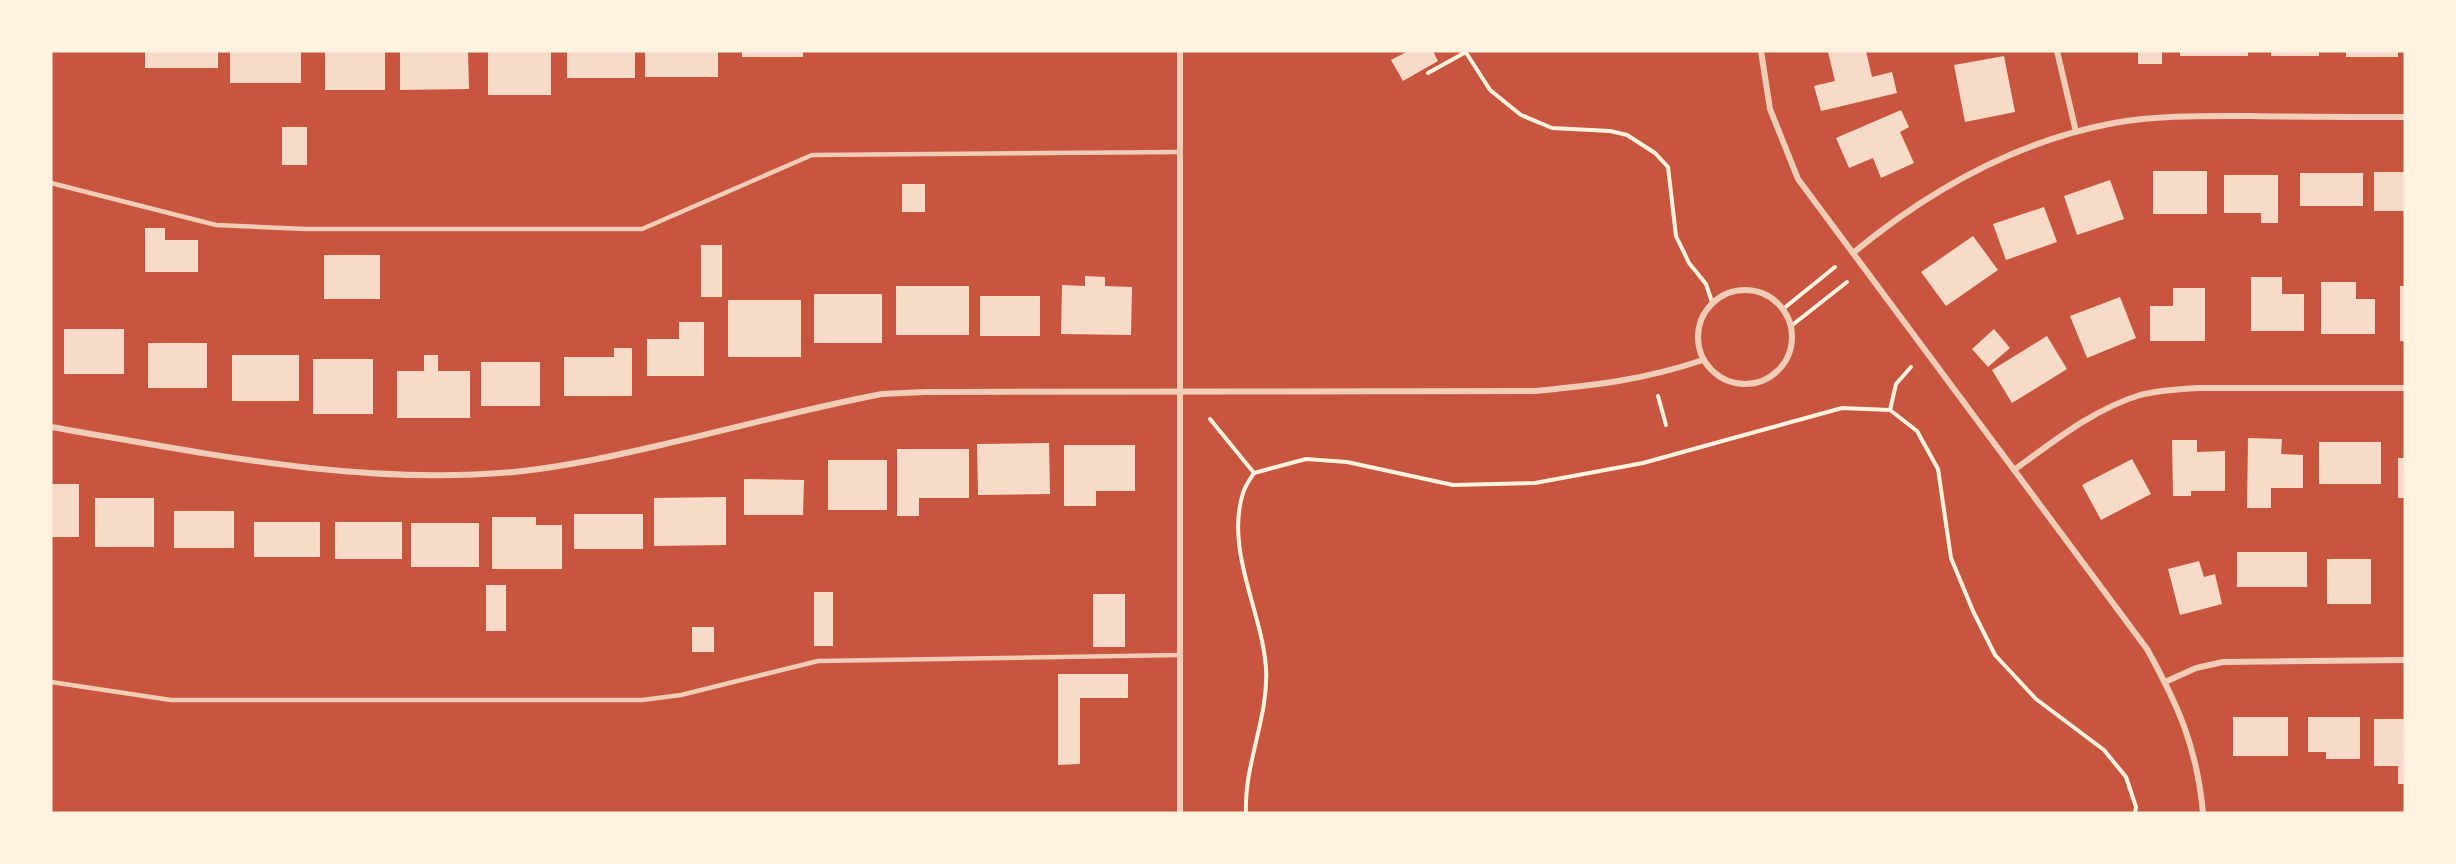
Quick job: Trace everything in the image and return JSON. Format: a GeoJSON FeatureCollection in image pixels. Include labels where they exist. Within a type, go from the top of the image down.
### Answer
{"type":"FeatureCollection","features":[{"type":"Feature","properties":{"kind":"street"},"geometry":{"type":"LineString","coordinates":[[1180,51],[1180,813]]}},
{"type":"Feature","properties":{"kind":"street"},"geometry":{"type":"LineString","coordinates":[[1761,51],[1770,109],[1798,179],[2147,649],[2180,713],[2192,745],[2203,813]]}},
{"type":"Feature","properties":{"kind":"street"},"geometry":{"type":"LineString","coordinates":[[2057,51],[2076,132]]}},
{"type":"Feature","properties":{"kind":"street"},"geometry":{"type":"LineString","coordinates":[[1853,253],[1910,210],[1950,185],[1995,161],[2076,132],[2115,123],[2171,116],[2405,117]]}},
{"type":"Feature","properties":{"kind":"street"},"geometry":{"type":"LineString","coordinates":[[1749,290],[1772,298],[1784,309],[1791,326],[1792,339],[1790,352],[1784,365],[1774,375],[1749,384],[1735,384],[1711,371],[1703,360],[1698,345],[1698,330],[1702,315],[1712,302],[1725,294],[1749,290]]}},
{"type":"Feature","properties":{"kind":"street"},"geometry":{"type":"LineString","coordinates":[[51,427],[271,463],[364,473],[438,476],[514,472],[573,464],[882,394],[925,392],[1535,391],[1615,383],[1652,376],[1703,360]]}},
{"type":"Feature","properties":{"kind":"street"},"geometry":{"type":"LineString","coordinates":[[2013,470],[2075,426],[2116,404],[2141,395],[2167,390],[2199,388],[2405,388]]}},
{"type":"Feature","properties":{"kind":"street"},"geometry":{"type":"LineString","coordinates":[[2165,682],[2196,668],[2223,662],[2405,660]]}},
{"type":"Feature","properties":{"kind":"lane"},"geometry":{"type":"LineString","coordinates":[[51,183],[216,225],[305,229],[642,229],[812,155],[1179,152]]}},
{"type":"Feature","properties":{"kind":"lane"},"geometry":{"type":"LineString","coordinates":[[51,682],[171,700],[642,700],[681,694],[818,661],[1179,655]]}},
{"type":"Feature","properties":{"kind":"path"},"geometry":{"type":"LineString","coordinates":[[1428,73],[1466,52],[1490,90],[1536,123],[1552,128],[1610,131],[1627,135],[1655,153],[1668,167],[1676,236],[1689,263],[1706,284],[1712,302]]}},
{"type":"Feature","properties":{"kind":"path"},"geometry":{"type":"LineString","coordinates":[[1784,309],[1835,267]]}},
{"type":"Feature","properties":{"kind":"path"},"geometry":{"type":"LineString","coordinates":[[1791,326],[1847,282]]}},
{"type":"Feature","properties":{"kind":"path"},"geometry":{"type":"LineString","coordinates":[[1890,410],[1896,384],[1911,367]]}},
{"type":"Feature","properties":{"kind":"path"},"geometry":{"type":"LineString","coordinates":[[1658,396],[1666,425]]}},
{"type":"Feature","properties":{"kind":"path"},"geometry":{"type":"LineString","coordinates":[[1246,813],[1252,751],[1263,712],[1266,669],[1259,627],[1244,572],[1238,533],[1243,492],[1254,473],[1306,459],[1347,462],[1453,485],[1535,483],[1643,463],[1842,408],[1890,410],[1917,431],[1938,469],[1951,558],[1972,611],[1995,655],[2036,699],[2104,750],[2126,777],[2136,807],[2135,813]]}},
{"type":"Feature","properties":{"kind":"path"},"geometry":{"type":"LineString","coordinates":[[1210,419],[1254,473]]}},
{"type":"Feature","properties":{"kind":"building"},"geometry":{"type":"Polygon","coordinates":[[[145,51],[218,51],[218,68],[145,68],[145,51]]]}},
{"type":"Feature","properties":{"kind":"building"},"geometry":{"type":"Polygon","coordinates":[[[230,51],[301,51],[301,83],[230,83],[230,51]]]}},
{"type":"Feature","properties":{"kind":"building"},"geometry":{"type":"Polygon","coordinates":[[[325,51],[385,51],[385,90],[325,90],[325,51]]]}},
{"type":"Feature","properties":{"kind":"building"},"geometry":{"type":"Polygon","coordinates":[[[400,51],[468,51],[469,89],[400,90],[400,51]]]}},
{"type":"Feature","properties":{"kind":"building"},"geometry":{"type":"Polygon","coordinates":[[[488,51],[551,51],[551,95],[488,95],[488,51]]]}},
{"type":"Feature","properties":{"kind":"building"},"geometry":{"type":"Polygon","coordinates":[[[567,51],[635,51],[635,78],[567,78],[567,51]]]}},
{"type":"Feature","properties":{"kind":"building"},"geometry":{"type":"Polygon","coordinates":[[[645,51],[718,51],[718,77],[645,77],[645,51]]]}},
{"type":"Feature","properties":{"kind":"building"},"geometry":{"type":"Polygon","coordinates":[[[742,51],[803,51],[803,57],[742,57],[742,51]]]}},
{"type":"Feature","properties":{"kind":"building"},"geometry":{"type":"Polygon","coordinates":[[[1408,51],[1433,51],[1438,61],[1403,81],[1391,60],[1408,51]]]}},
{"type":"Feature","properties":{"kind":"building"},"geometry":{"type":"Polygon","coordinates":[[[1866,51],[1872,77],[1892,72],[1897,93],[1821,111],[1814,86],[1835,81],[1828,52],[1866,51]]]}},
{"type":"Feature","properties":{"kind":"building"},"geometry":{"type":"Polygon","coordinates":[[[2138,51],[2162,51],[2162,64],[2138,64],[2138,51]]]}},
{"type":"Feature","properties":{"kind":"building"},"geometry":{"type":"Polygon","coordinates":[[[2180,51],[2248,51],[2248,56],[2180,56],[2180,51]]]}},
{"type":"Feature","properties":{"kind":"building"},"geometry":{"type":"Polygon","coordinates":[[[2271,51],[2319,51],[2319,56],[2271,56],[2271,51]]]}},
{"type":"Feature","properties":{"kind":"building"},"geometry":{"type":"Polygon","coordinates":[[[2346,51],[2398,51],[2398,57],[2346,57],[2346,51]]]}},
{"type":"Feature","properties":{"kind":"building"},"geometry":{"type":"Polygon","coordinates":[[[2004,56],[2015,112],[1965,122],[1954,65],[2004,56]]]}},
{"type":"Feature","properties":{"kind":"building"},"geometry":{"type":"Polygon","coordinates":[[[1901,110],[1909,127],[1900,132],[1914,163],[1881,178],[1873,158],[1849,168],[1836,138],[1901,110]]]}},
{"type":"Feature","properties":{"kind":"building"},"geometry":{"type":"Polygon","coordinates":[[[282,127],[307,127],[307,165],[282,165],[282,127]]]}},
{"type":"Feature","properties":{"kind":"building"},"geometry":{"type":"Polygon","coordinates":[[[2153,171],[2207,171],[2207,214],[2153,214],[2153,171]]]}},
{"type":"Feature","properties":{"kind":"building"},"geometry":{"type":"Polygon","coordinates":[[[2374,172],[2405,172],[2405,211],[2374,211],[2374,172]]]}},
{"type":"Feature","properties":{"kind":"building"},"geometry":{"type":"Polygon","coordinates":[[[2300,173],[2363,173],[2363,206],[2300,206],[2300,173]]]}},
{"type":"Feature","properties":{"kind":"building"},"geometry":{"type":"Polygon","coordinates":[[[2224,175],[2278,175],[2278,223],[2261,223],[2261,213],[2224,213],[2224,175]]]}},
{"type":"Feature","properties":{"kind":"building"},"geometry":{"type":"Polygon","coordinates":[[[2110,180],[2124,219],[2077,235],[2064,196],[2110,180]]]}},
{"type":"Feature","properties":{"kind":"building"},"geometry":{"type":"Polygon","coordinates":[[[902,184],[925,184],[925,212],[902,212],[902,184]]]}},
{"type":"Feature","properties":{"kind":"building"},"geometry":{"type":"Polygon","coordinates":[[[2044,207],[2057,242],[2006,260],[1993,224],[2044,207]]]}},
{"type":"Feature","properties":{"kind":"building"},"geometry":{"type":"Polygon","coordinates":[[[145,228],[165,228],[165,240],[198,240],[198,272],[145,272],[145,228]]]}},
{"type":"Feature","properties":{"kind":"building"},"geometry":{"type":"Polygon","coordinates":[[[1973,236],[1998,270],[1946,306],[1921,272],[1973,236]]]}},
{"type":"Feature","properties":{"kind":"building"},"geometry":{"type":"Polygon","coordinates":[[[701,245],[722,245],[722,297],[701,297],[701,245]]]}},
{"type":"Feature","properties":{"kind":"building"},"geometry":{"type":"Polygon","coordinates":[[[324,255],[380,255],[380,299],[324,299],[324,255]]]}},
{"type":"Feature","properties":{"kind":"building"},"geometry":{"type":"Polygon","coordinates":[[[1085,276],[1105,277],[1105,286],[1132,287],[1131,335],[1061,334],[1062,285],[1085,286],[1085,276]]]}},
{"type":"Feature","properties":{"kind":"building"},"geometry":{"type":"Polygon","coordinates":[[[2251,277],[2282,277],[2282,294],[2304,294],[2304,331],[2251,331],[2251,277]]]}},
{"type":"Feature","properties":{"kind":"building"},"geometry":{"type":"Polygon","coordinates":[[[2321,282],[2356,282],[2356,299],[2375,299],[2375,334],[2321,334],[2321,282]]]}},
{"type":"Feature","properties":{"kind":"building"},"geometry":{"type":"Polygon","coordinates":[[[896,286],[969,286],[969,335],[896,335],[896,286]]]}},
{"type":"Feature","properties":{"kind":"building"},"geometry":{"type":"Polygon","coordinates":[[[2400,286],[2405,286],[2405,341],[2400,341],[2400,286]]]}},
{"type":"Feature","properties":{"kind":"building"},"geometry":{"type":"Polygon","coordinates":[[[2173,288],[2205,288],[2205,341],[2150,341],[2150,306],[2173,306],[2173,288]]]}},
{"type":"Feature","properties":{"kind":"building"},"geometry":{"type":"Polygon","coordinates":[[[814,294],[882,294],[882,343],[814,343],[814,294]]]}},
{"type":"Feature","properties":{"kind":"building"},"geometry":{"type":"Polygon","coordinates":[[[980,296],[1040,296],[1040,336],[980,336],[980,296]]]}},
{"type":"Feature","properties":{"kind":"building"},"geometry":{"type":"Polygon","coordinates":[[[2120,297],[2136,338],[2087,358],[2070,316],[2120,297]]]}},
{"type":"Feature","properties":{"kind":"building"},"geometry":{"type":"Polygon","coordinates":[[[728,300],[801,300],[801,357],[728,357],[728,300]]]}},
{"type":"Feature","properties":{"kind":"building"},"geometry":{"type":"Polygon","coordinates":[[[679,322],[704,322],[704,376],[647,376],[647,339],[679,339],[679,322]]]}},
{"type":"Feature","properties":{"kind":"building"},"geometry":{"type":"Polygon","coordinates":[[[64,329],[124,329],[124,374],[64,374],[64,329]]]}},
{"type":"Feature","properties":{"kind":"building"},"geometry":{"type":"Polygon","coordinates":[[[1994,329],[2010,348],[1988,367],[1972,349],[1994,329]]]}},
{"type":"Feature","properties":{"kind":"building"},"geometry":{"type":"Polygon","coordinates":[[[2047,336],[2067,369],[2012,403],[1992,370],[2047,336]]]}},
{"type":"Feature","properties":{"kind":"building"},"geometry":{"type":"Polygon","coordinates":[[[148,343],[207,343],[207,388],[148,388],[148,343]]]}},
{"type":"Feature","properties":{"kind":"building"},"geometry":{"type":"Polygon","coordinates":[[[614,348],[632,348],[632,396],[564,396],[564,357],[614,357],[614,348]]]}},
{"type":"Feature","properties":{"kind":"building"},"geometry":{"type":"Polygon","coordinates":[[[232,355],[299,355],[299,401],[232,401],[232,355]]]}},
{"type":"Feature","properties":{"kind":"building"},"geometry":{"type":"Polygon","coordinates":[[[424,355],[438,355],[438,371],[470,371],[470,418],[397,418],[397,371],[424,371],[424,355]]]}},
{"type":"Feature","properties":{"kind":"building"},"geometry":{"type":"Polygon","coordinates":[[[313,359],[373,359],[373,414],[313,414],[313,359]]]}},
{"type":"Feature","properties":{"kind":"building"},"geometry":{"type":"Polygon","coordinates":[[[481,362],[540,362],[540,406],[481,406],[481,362]]]}},
{"type":"Feature","properties":{"kind":"building"},"geometry":{"type":"Polygon","coordinates":[[[2248,438],[2282,439],[2281,454],[2303,455],[2303,488],[2271,488],[2271,508],[2247,508],[2248,438]]]}},
{"type":"Feature","properties":{"kind":"building"},"geometry":{"type":"Polygon","coordinates":[[[2172,440],[2197,440],[2197,452],[2225,451],[2225,491],[2191,491],[2191,496],[2173,496],[2172,440]]]}},
{"type":"Feature","properties":{"kind":"building"},"geometry":{"type":"Polygon","coordinates":[[[2319,442],[2381,442],[2381,484],[2319,484],[2319,442]]]}},
{"type":"Feature","properties":{"kind":"building"},"geometry":{"type":"Polygon","coordinates":[[[1049,443],[1050,494],[978,495],[977,444],[1049,443]]]}},
{"type":"Feature","properties":{"kind":"building"},"geometry":{"type":"Polygon","coordinates":[[[1064,445],[1135,445],[1135,491],[1096,491],[1096,506],[1064,506],[1064,445]]]}},
{"type":"Feature","properties":{"kind":"building"},"geometry":{"type":"Polygon","coordinates":[[[897,449],[969,449],[969,498],[919,498],[919,516],[897,516],[897,449]]]}},
{"type":"Feature","properties":{"kind":"building"},"geometry":{"type":"Polygon","coordinates":[[[2398,458],[2405,458],[2405,498],[2398,498],[2398,458]]]}},
{"type":"Feature","properties":{"kind":"building"},"geometry":{"type":"Polygon","coordinates":[[[2132,459],[2151,494],[2101,520],[2082,485],[2132,459]]]}},
{"type":"Feature","properties":{"kind":"building"},"geometry":{"type":"Polygon","coordinates":[[[828,460],[887,460],[887,510],[828,510],[828,460]]]}},
{"type":"Feature","properties":{"kind":"building"},"geometry":{"type":"Polygon","coordinates":[[[744,479],[804,480],[803,515],[744,515],[744,479]]]}},
{"type":"Feature","properties":{"kind":"building"},"geometry":{"type":"Polygon","coordinates":[[[51,484],[79,484],[79,537],[51,537],[51,484]]]}},
{"type":"Feature","properties":{"kind":"building"},"geometry":{"type":"Polygon","coordinates":[[[726,497],[726,545],[654,546],[654,498],[726,497]]]}},
{"type":"Feature","properties":{"kind":"building"},"geometry":{"type":"Polygon","coordinates":[[[95,498],[154,498],[154,547],[95,547],[95,498]]]}},
{"type":"Feature","properties":{"kind":"building"},"geometry":{"type":"Polygon","coordinates":[[[174,511],[234,511],[234,548],[174,548],[174,511]]]}},
{"type":"Feature","properties":{"kind":"building"},"geometry":{"type":"Polygon","coordinates":[[[574,514],[643,514],[643,549],[574,549],[574,514]]]}},
{"type":"Feature","properties":{"kind":"building"},"geometry":{"type":"Polygon","coordinates":[[[492,517],[536,517],[536,525],[562,525],[562,569],[492,569],[492,517]]]}},
{"type":"Feature","properties":{"kind":"building"},"geometry":{"type":"Polygon","coordinates":[[[254,522],[320,522],[320,557],[254,557],[254,522]]]}},
{"type":"Feature","properties":{"kind":"building"},"geometry":{"type":"Polygon","coordinates":[[[335,522],[402,522],[402,559],[335,559],[335,522]]]}},
{"type":"Feature","properties":{"kind":"building"},"geometry":{"type":"Polygon","coordinates":[[[411,523],[479,523],[479,567],[411,567],[411,523]]]}},
{"type":"Feature","properties":{"kind":"building"},"geometry":{"type":"Polygon","coordinates":[[[2237,552],[2307,552],[2307,587],[2237,587],[2237,552]]]}},
{"type":"Feature","properties":{"kind":"building"},"geometry":{"type":"Polygon","coordinates":[[[2327,559],[2371,559],[2371,604],[2327,604],[2327,559]]]}},
{"type":"Feature","properties":{"kind":"building"},"geometry":{"type":"Polygon","coordinates":[[[2199,561],[2204,577],[2215,574],[2222,604],[2180,615],[2168,569],[2199,561]]]}},
{"type":"Feature","properties":{"kind":"building"},"geometry":{"type":"Polygon","coordinates":[[[486,585],[506,585],[506,631],[486,631],[486,585]]]}},
{"type":"Feature","properties":{"kind":"building"},"geometry":{"type":"Polygon","coordinates":[[[814,592],[833,592],[833,646],[814,646],[814,592]]]}},
{"type":"Feature","properties":{"kind":"building"},"geometry":{"type":"Polygon","coordinates":[[[1093,594],[1125,594],[1125,647],[1093,647],[1093,594]]]}},
{"type":"Feature","properties":{"kind":"building"},"geometry":{"type":"Polygon","coordinates":[[[692,627],[714,627],[714,652],[692,652],[692,627]]]}},
{"type":"Feature","properties":{"kind":"building"},"geometry":{"type":"Polygon","coordinates":[[[1058,674],[1128,674],[1128,698],[1080,698],[1080,764],[1058,765],[1058,674]]]}},
{"type":"Feature","properties":{"kind":"building"},"geometry":{"type":"Polygon","coordinates":[[[2233,717],[2288,717],[2288,756],[2233,756],[2233,717]]]}},
{"type":"Feature","properties":{"kind":"building"},"geometry":{"type":"Polygon","coordinates":[[[2308,717],[2360,717],[2360,759],[2326,759],[2326,752],[2308,752],[2308,717]]]}},
{"type":"Feature","properties":{"kind":"building"},"geometry":{"type":"Polygon","coordinates":[[[2374,719],[2405,719],[2405,784],[2398,784],[2398,766],[2374,766],[2374,719]]]}}]}
